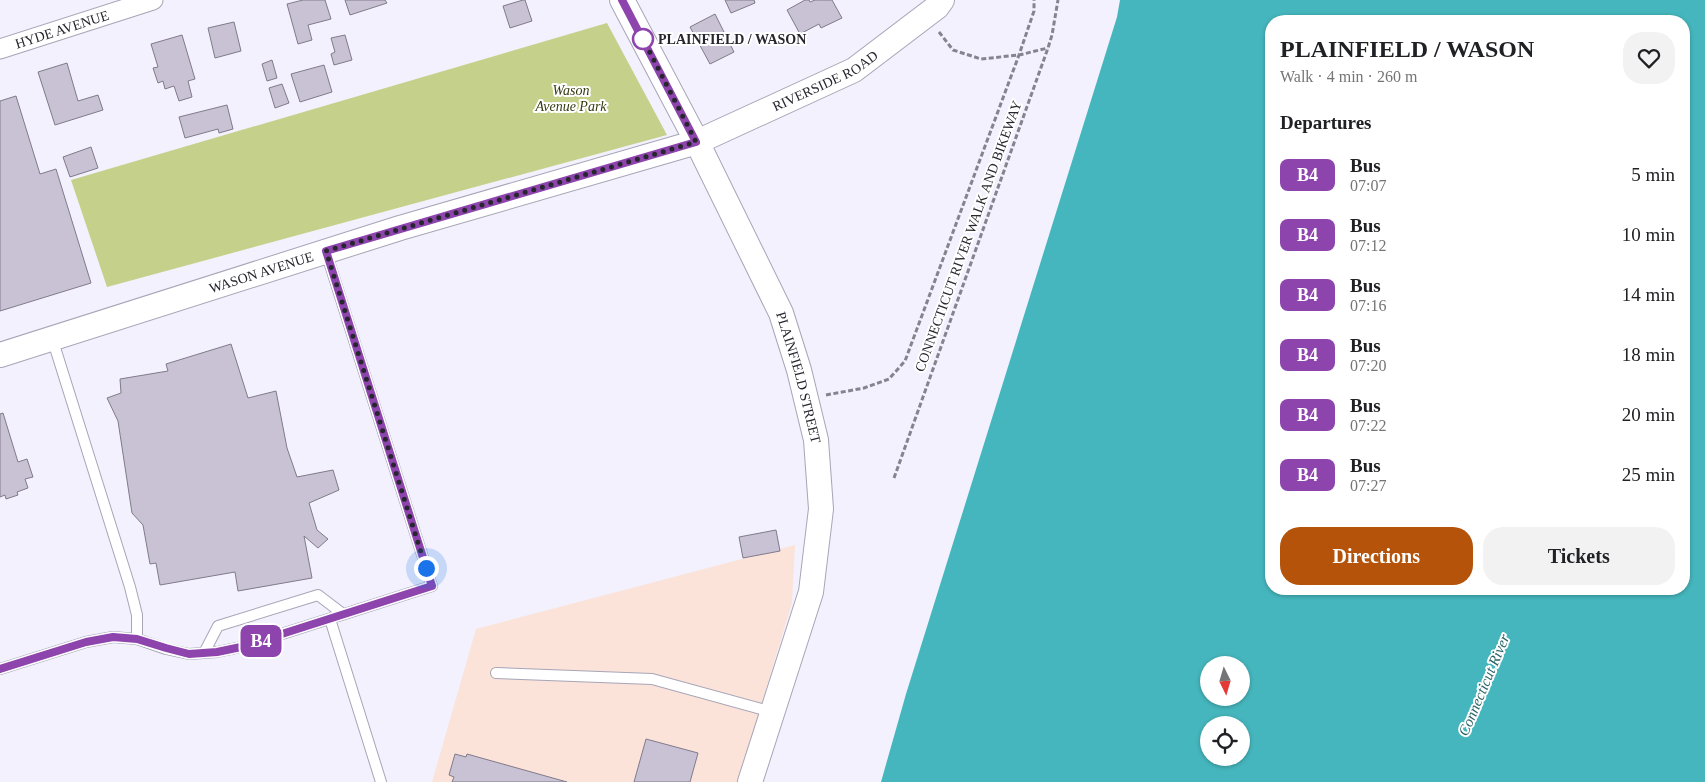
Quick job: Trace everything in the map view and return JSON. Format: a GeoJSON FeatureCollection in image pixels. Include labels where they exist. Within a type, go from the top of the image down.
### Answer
{"type":"FeatureCollection","features":[{"type":"Feature","properties":{"kind":"street","name":"HYDE AVENUE"},"geometry":{"type":"LineString","coordinates":[[0,49],[153,0]]}},
{"type":"Feature","properties":{"kind":"street","name":"PLAINFIELD STREET"},"geometry":{"type":"LineString","coordinates":[[622,0],[696,142],[781,313],[799,370],[816,440],[820,509],[811,592],[750,782]]}},
{"type":"Feature","properties":{"kind":"street","name":"RIVERSIDE ROAD"},"geometry":{"type":"LineString","coordinates":[[696,142],[854,70],[934,8]]}},
{"type":"Feature","properties":{"kind":"street","name":"WASON AVENUE"},"geometry":{"type":"LineString","coordinates":[[0,355],[326,251],[696,142]]}},
{"type":"Feature","properties":{"kind":"lane"},"geometry":{"type":"LineString","coordinates":[[0,669],[86,642],[113,637],[137,639],[189,654],[241,647],[432,586],[326,251]]}},
{"type":"Feature","properties":{"kind":"lane"},"geometry":{"type":"LineString","coordinates":[[52,338],[130,587],[137,615],[137,639]]}},
{"type":"Feature","properties":{"kind":"lane"},"geometry":{"type":"LineString","coordinates":[[204,653],[218,626],[318,595],[343,614]]}},
{"type":"Feature","properties":{"kind":"lane"},"geometry":{"type":"LineString","coordinates":[[330,618],[381,782]]}},
{"type":"Feature","properties":{"kind":"lane"},"geometry":{"type":"LineString","coordinates":[[496,673],[652,679],[772,712]]}},
{"type":"Feature","properties":{"kind":"path"},"geometry":{"type":"LineString","coordinates":[[806,398],[864,388],[889,379],[905,361],[1019,55],[1034,11],[1034,0]]}},
{"type":"Feature","properties":{"kind":"path","name":"CONNECTICUT RIVER WALK AND BIKEWAY"},"geometry":{"type":"LineString","coordinates":[[894,478],[1048,48],[1058,0]]}},
{"type":"Feature","properties":{"kind":"path"},"geometry":{"type":"LineString","coordinates":[[934,8],[953,50],[980,59],[1019,55],[1048,48]]}},
{"type":"Feature","properties":{"kind":"shaded area"},"geometry":{"type":"Polygon","coordinates":[[[795,545],[792,603],[738,782],[432,782],[476,629],[795,545]]]}},
{"type":"Feature","properties":{"kind":"green space","name":"Wason Avenue Park"},"geometry":{"type":"Polygon","coordinates":[[[607,23],[667,135],[107,287],[71,180],[607,23]]]}},
{"type":"Feature","properties":{"kind":"water","name":"Connecticut River"},"geometry":{"type":"Polygon","coordinates":[[[1120,0],[1705,0],[1705,782],[881,782],[906,694],[1117,17],[1120,0]]]}},
{"type":"Feature","properties":{"kind":"building"},"geometry":{"type":"Polygon","coordinates":[[[303,0],[325,0],[331,19],[308,25],[312,40],[298,44],[287,4],[303,0]]]}},
{"type":"Feature","properties":{"kind":"building"},"geometry":{"type":"Polygon","coordinates":[[[345,0],[385,0],[387,3],[350,15],[345,0]]]}},
{"type":"Feature","properties":{"kind":"building"},"geometry":{"type":"Polygon","coordinates":[[[525,0],[532,21],[510,28],[503,6],[525,0]]]}},
{"type":"Feature","properties":{"kind":"building"},"geometry":{"type":"Polygon","coordinates":[[[725,0],[754,0],[755,3],[731,13],[725,0]]]}},
{"type":"Feature","properties":{"kind":"building"},"geometry":{"type":"Polygon","coordinates":[[[805,0],[810,2],[815,0],[832,0],[842,18],[821,28],[819,24],[800,34],[787,10],[805,0]]]}},
{"type":"Feature","properties":{"kind":"building"},"geometry":{"type":"Polygon","coordinates":[[[715,14],[734,52],[710,64],[690,27],[715,14]]]}},
{"type":"Feature","properties":{"kind":"building"},"geometry":{"type":"Polygon","coordinates":[[[234,22],[241,51],[215,58],[208,28],[234,22]]]}},
{"type":"Feature","properties":{"kind":"building"},"geometry":{"type":"Polygon","coordinates":[[[182,35],[195,79],[188,81],[192,97],[179,101],[174,86],[165,89],[163,81],[158,83],[153,68],[158,67],[151,44],[182,35]]]}},
{"type":"Feature","properties":{"kind":"building"},"geometry":{"type":"Polygon","coordinates":[[[345,35],[352,60],[334,65],[331,54],[335,52],[331,38],[345,35]]]}},
{"type":"Feature","properties":{"kind":"building"},"geometry":{"type":"Polygon","coordinates":[[[272,60],[277,78],[267,81],[262,64],[272,60]]]}},
{"type":"Feature","properties":{"kind":"building"},"geometry":{"type":"Polygon","coordinates":[[[67,63],[78,101],[98,95],[103,110],[55,125],[38,72],[67,63]]]}},
{"type":"Feature","properties":{"kind":"building"},"geometry":{"type":"Polygon","coordinates":[[[324,65],[332,92],[300,102],[291,74],[324,65]]]}},
{"type":"Feature","properties":{"kind":"building"},"geometry":{"type":"Polygon","coordinates":[[[282,84],[289,103],[275,108],[269,88],[282,84]]]}},
{"type":"Feature","properties":{"kind":"building"},"geometry":{"type":"Polygon","coordinates":[[[16,96],[40,174],[56,169],[91,283],[0,311],[0,101],[16,96]]]}},
{"type":"Feature","properties":{"kind":"building"},"geometry":{"type":"Polygon","coordinates":[[[227,105],[233,129],[219,133],[218,129],[185,138],[179,117],[227,105]]]}},
{"type":"Feature","properties":{"kind":"building"},"geometry":{"type":"Polygon","coordinates":[[[91,147],[98,168],[70,177],[63,157],[91,147]]]}},
{"type":"Feature","properties":{"kind":"building"},"geometry":{"type":"Polygon","coordinates":[[[231,344],[248,398],[276,391],[287,448],[297,477],[333,470],[339,490],[309,503],[317,530],[328,539],[318,548],[304,536],[312,578],[238,591],[235,572],[160,585],[156,563],[150,564],[143,525],[132,513],[118,421],[107,398],[121,393],[120,379],[168,371],[166,364],[231,344]]]}},
{"type":"Feature","properties":{"kind":"building"},"geometry":{"type":"Polygon","coordinates":[[[3,413],[18,462],[27,459],[33,477],[25,479],[28,488],[17,492],[18,495],[6,499],[5,495],[0,497],[0,414],[3,413]]]}},
{"type":"Feature","properties":{"kind":"building"},"geometry":{"type":"Polygon","coordinates":[[[776,530],[780,551],[743,558],[739,537],[776,530]]]}},
{"type":"Feature","properties":{"kind":"building"},"geometry":{"type":"Polygon","coordinates":[[[646,739],[698,753],[690,782],[634,782],[646,739]]]}},
{"type":"Feature","properties":{"kind":"building"},"geometry":{"type":"Polygon","coordinates":[[[455,754],[466,757],[467,754],[567,782],[452,782],[454,777],[449,775],[455,754]]]}},
{"type":"Feature","properties":{"kind":"bus line","name":"B4"},"geometry":{"type":"LineString","coordinates":[[0,669],[86,642],[113,637],[137,639],[189,654],[217,652],[241,647],[432,586],[326,251],[696,142],[622,0]]}},
{"type":"Feature","properties":{"kind":"place","name":"PLAINFIELD / WASON"},"geometry":{"type":"Point","coordinates":[643,39]}},
{"type":"Feature","properties":{"kind":"route"},"geometry":{"type":"LineString","coordinates":[[426,568],[326,251],[696,142],[643,39]]}}]}
